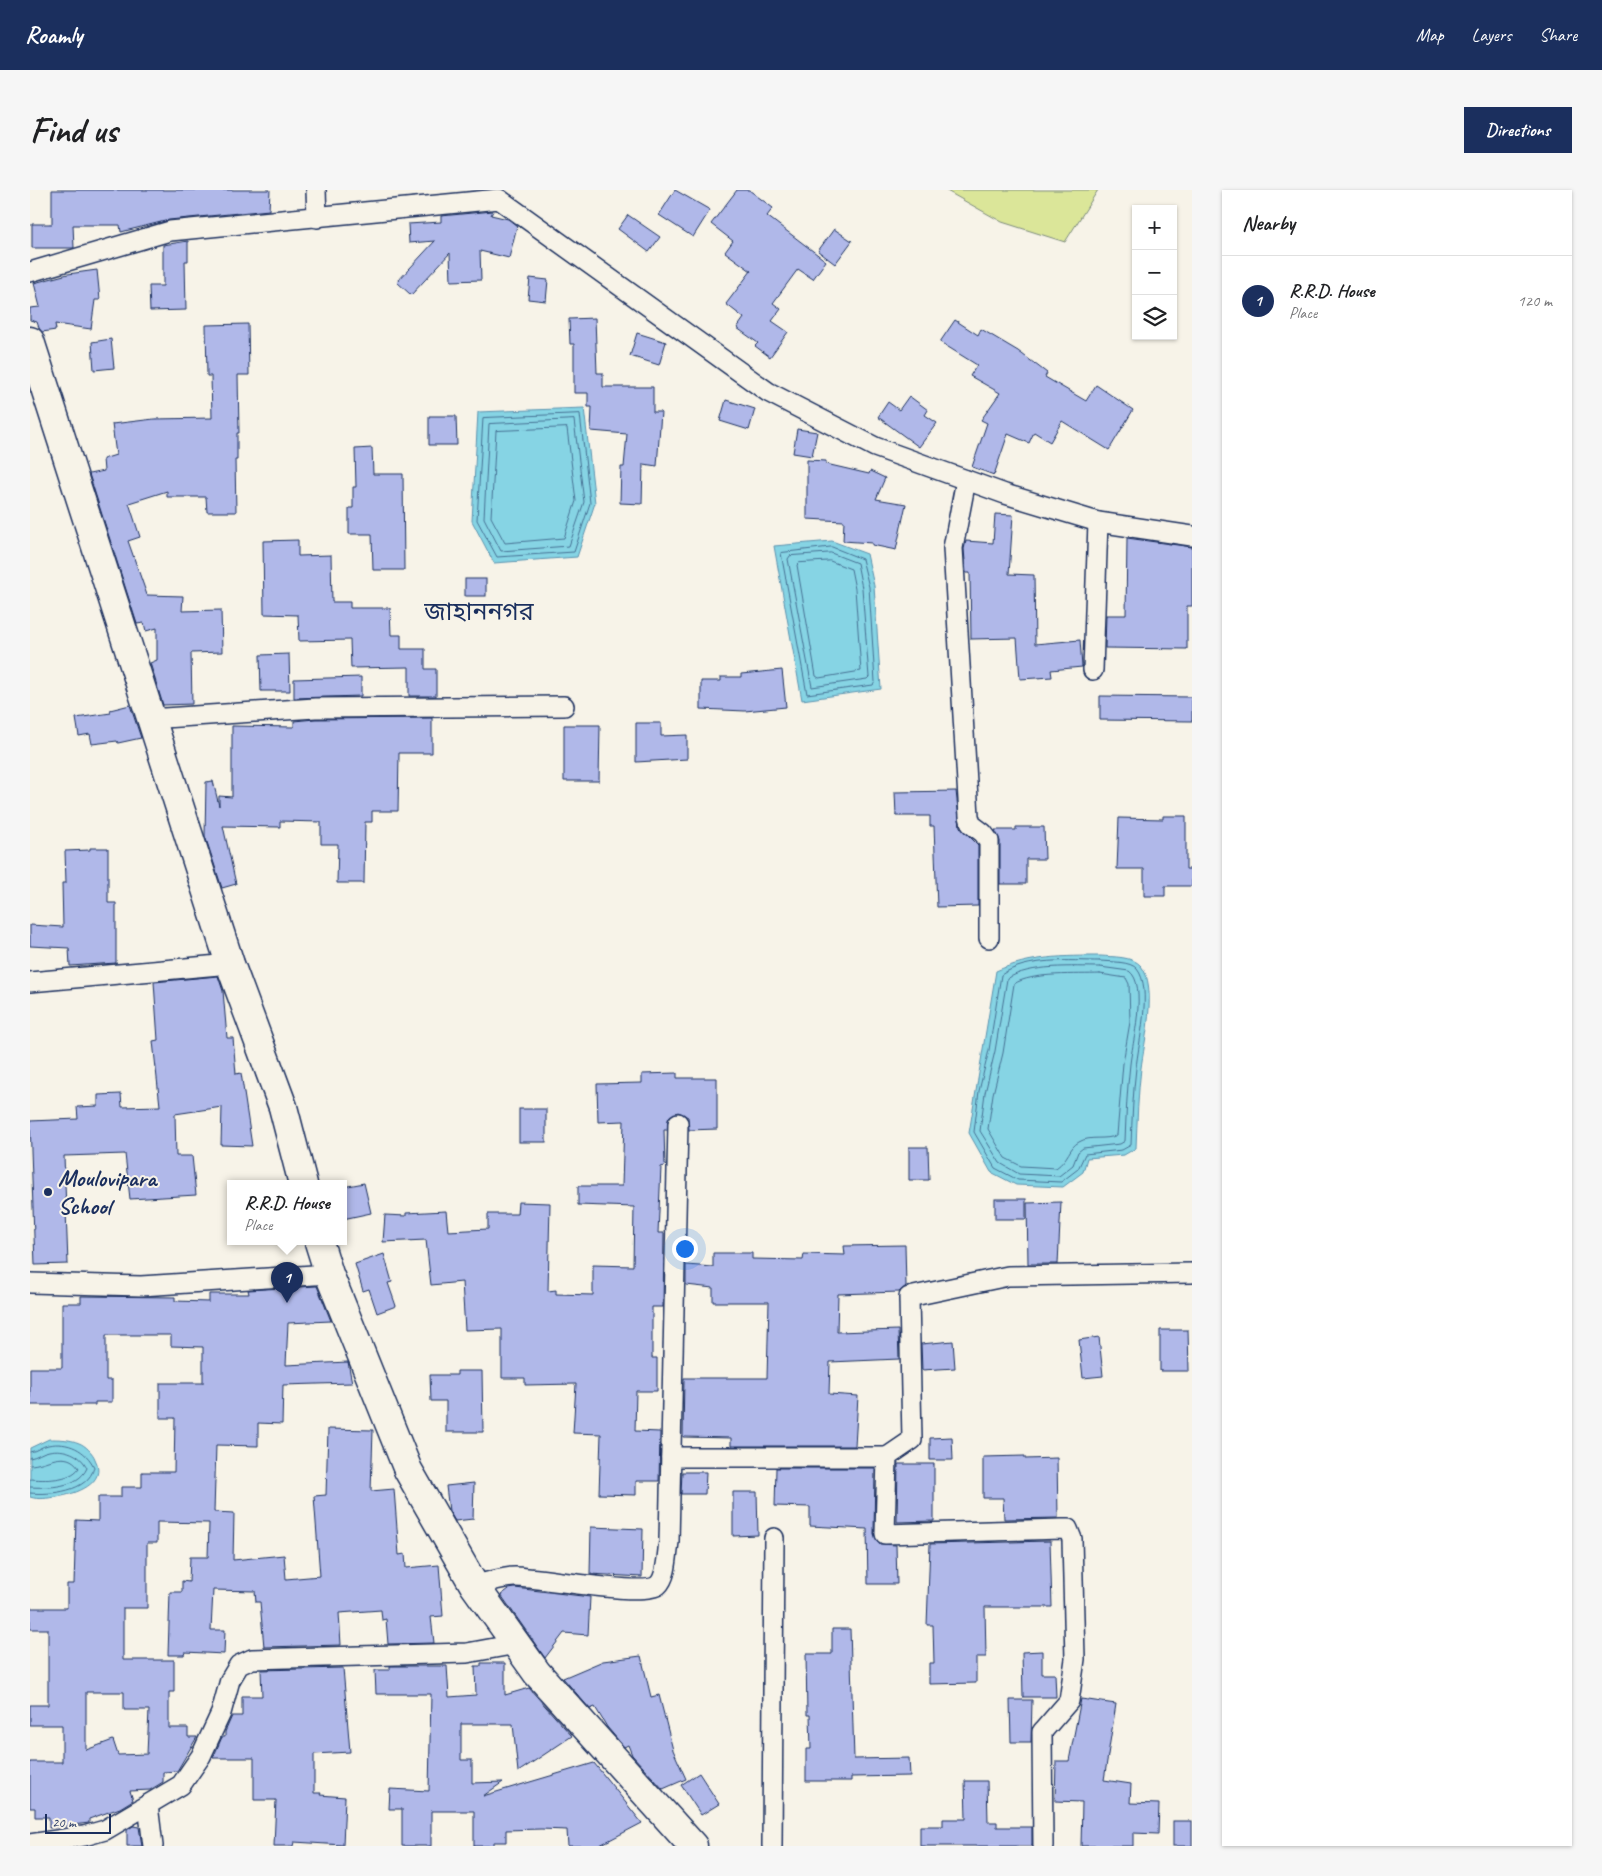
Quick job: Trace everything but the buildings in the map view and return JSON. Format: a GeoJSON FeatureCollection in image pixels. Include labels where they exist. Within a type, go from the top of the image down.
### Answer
{"type":"FeatureCollection","features":[{"type":"Feature","properties":{"kind":"street"},"geometry":{"type":"LineString","coordinates":[[316,190],[317,218]]}},
{"type":"Feature","properties":{"kind":"street"},"geometry":{"type":"LineString","coordinates":[[30,272],[170,231],[317,218],[507,194],[768,392],[875,448],[1038,505],[1098,522],[1192,536]]}},
{"type":"Feature","properties":{"kind":"street"},"geometry":{"type":"LineString","coordinates":[[30,341],[149,719],[230,964],[283,1106],[302,1180]]}},
{"type":"Feature","properties":{"kind":"street"},"geometry":{"type":"LineString","coordinates":[[966,480],[953,548],[969,816],[971,824],[984,833],[988,841],[989,938]]}},
{"type":"Feature","properties":{"kind":"street"},"geometry":{"type":"LineString","coordinates":[[1093,670],[1098,522]]}},
{"type":"Feature","properties":{"kind":"street"},"geometry":{"type":"LineString","coordinates":[[149,719],[315,708],[564,706]]}},
{"type":"Feature","properties":{"kind":"street"},"geometry":{"type":"LineString","coordinates":[[30,982],[230,964]]}},
{"type":"Feature","properties":{"kind":"street"},"geometry":{"type":"LineString","coordinates":[[474,1586],[513,1577],[571,1582],[623,1590],[648,1590],[657,1587],[662,1580],[669,1542],[678,1123]]}},
{"type":"Feature","properties":{"kind":"street"},"geometry":{"type":"LineString","coordinates":[[320,1245],[329,1274],[408,1470],[474,1586],[537,1673],[693,1846]]}},
{"type":"Feature","properties":{"kind":"street"},"geometry":{"type":"LineString","coordinates":[[671,1456],[888,1457],[912,1440],[909,1296],[1008,1276],[1192,1273]]}},
{"type":"Feature","properties":{"kind":"street"},"geometry":{"type":"LineString","coordinates":[[30,1283],[141,1286],[329,1274]]}},
{"type":"Feature","properties":{"kind":"street"},"geometry":{"type":"LineString","coordinates":[[888,1457],[885,1534],[1062,1529],[1068,1529],[1071,1533],[1076,1659],[1069,1701],[1042,1732],[1042,1846]]}},
{"type":"Feature","properties":{"kind":"street"},"geometry":{"type":"LineString","coordinates":[[772,1846],[774,1538]]}},
{"type":"Feature","properties":{"kind":"street"},"geometry":{"type":"LineString","coordinates":[[30,1844],[84,1836],[105,1830],[182,1785],[201,1756],[221,1713],[230,1680],[239,1665],[252,1659],[466,1653],[516,1644]]}},
{"type":"Feature","properties":{"kind":"street"},"geometry":{"type":"LineString","coordinates":[[148,1805],[153,1846]]}},
{"type":"Feature","properties":{"kind":"green space"},"geometry":{"type":"Polygon","coordinates":[[[945,190],[1098,190],[1065,242],[1002,222],[945,190]]]}},
{"type":"Feature","properties":{"kind":"water"},"geometry":{"type":"Polygon","coordinates":[[[584,408],[595,503],[577,557],[494,563],[472,521],[478,412],[584,408]]]}},
{"type":"Feature","properties":{"kind":"water"},"geometry":{"type":"Polygon","coordinates":[[[832,541],[867,554],[874,586],[881,689],[802,700],[774,546],[832,541]]]}},
{"type":"Feature","properties":{"kind":"water"},"geometry":{"type":"Polygon","coordinates":[[[1101,956],[1133,960],[1141,966],[1149,987],[1148,1016],[1140,1078],[1136,1148],[1124,1155],[1087,1158],[1083,1172],[1063,1187],[1016,1185],[991,1172],[969,1133],[996,971],[1034,960],[1101,956]]]}},
{"type":"Feature","properties":{"kind":"water"},"geometry":{"type":"Polygon","coordinates":[[[49,1439],[72,1441],[81,1444],[94,1457],[98,1468],[97,1475],[88,1486],[64,1496],[30,1497],[30,1448],[49,1439]]]}},
{"type":"Feature","properties":{"kind":"place","name":"Moulovipara School"},"geometry":{"type":"Point","coordinates":[48,1192]}},
{"type":"Feature","properties":{"kind":"place","name":"R.R.D. House"},"geometry":{"type":"Point","coordinates":[287,1303]}},
{"type":"Feature","properties":{"kind":"district","name":"জাহাননগর"},"geometry":{"type":"Point","coordinates":[479,612]}}]}
